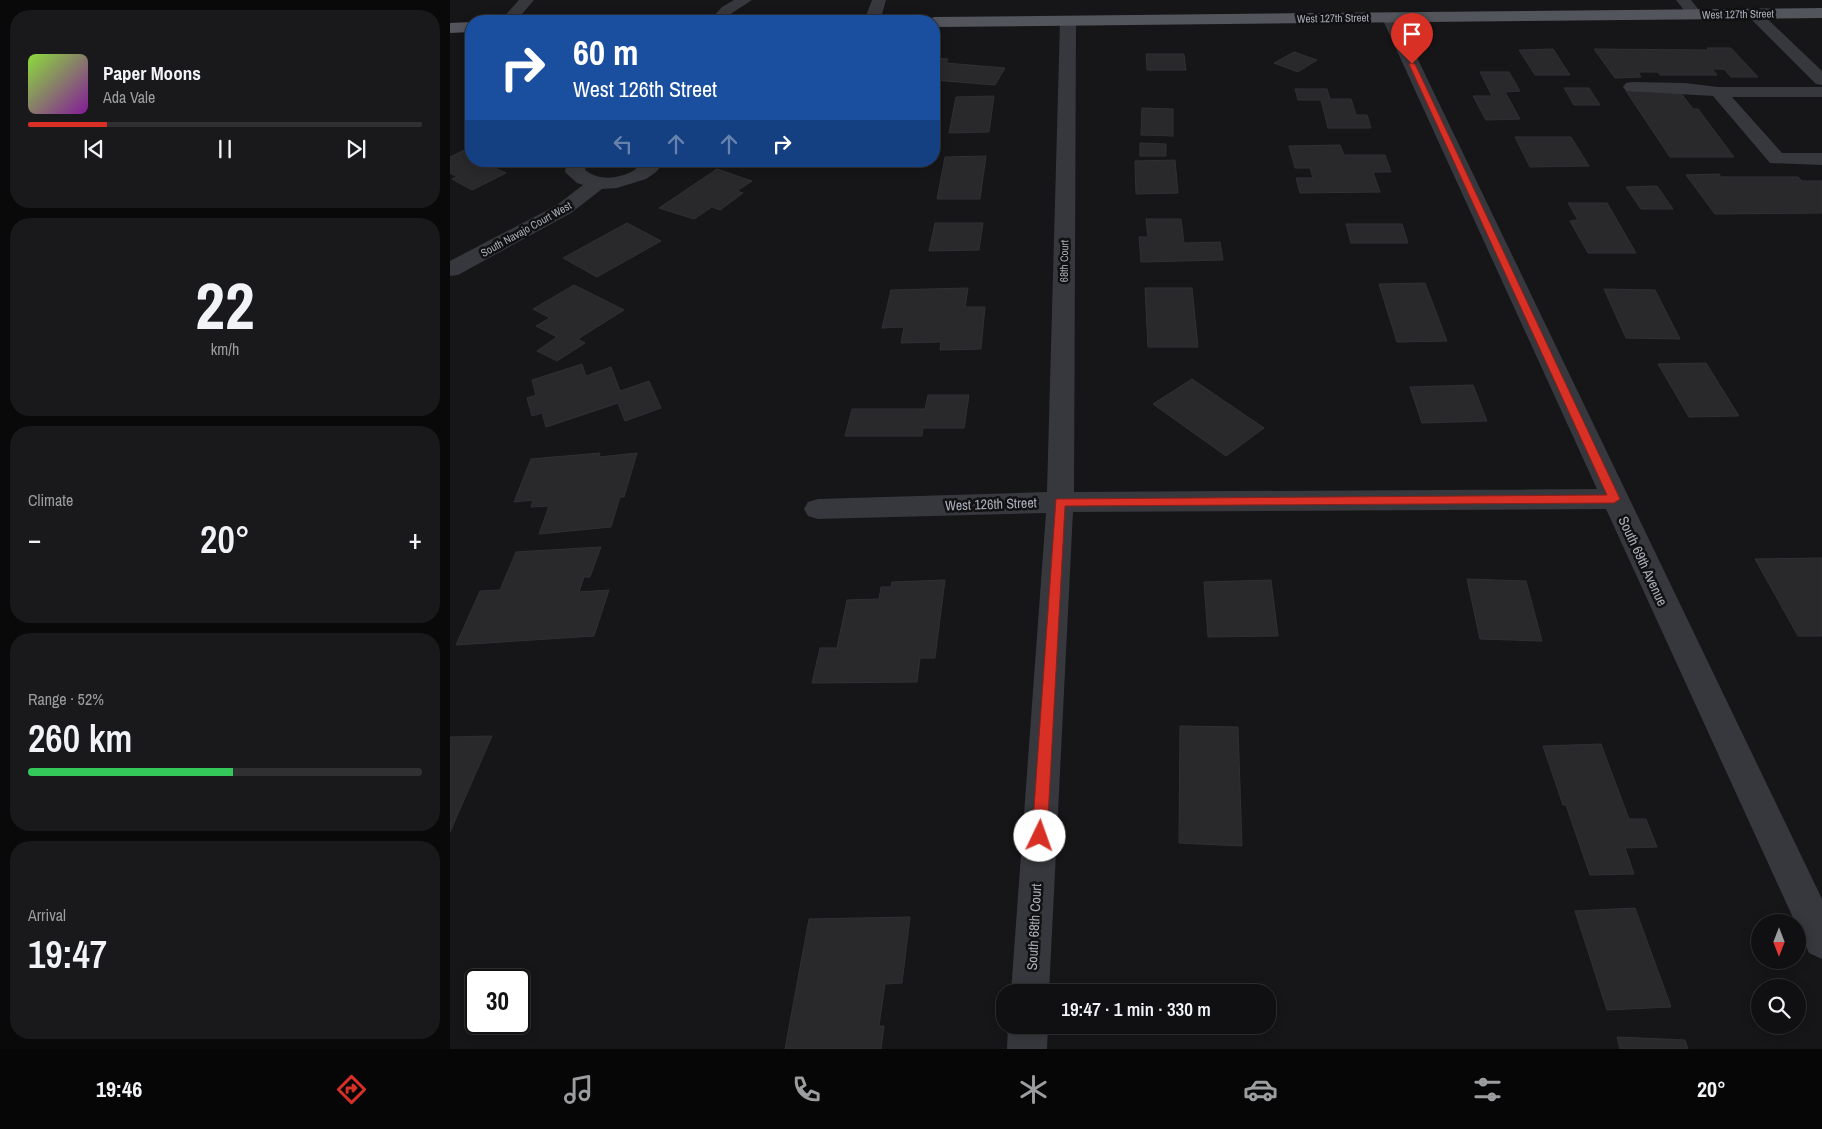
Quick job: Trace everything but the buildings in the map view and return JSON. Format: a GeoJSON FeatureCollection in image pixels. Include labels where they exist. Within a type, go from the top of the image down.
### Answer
{"type":"FeatureCollection","features":[{"type":"Feature","properties":{"kind":"main road","name":"West 127th Street"},"geometry":{"type":"LineString","coordinates":[[940,22],[1822,13]]}},
{"type":"Feature","properties":{"kind":"main road"},"geometry":{"type":"LineString","coordinates":[[450,28],[465,27]]}},
{"type":"Feature","properties":{"kind":"street"},"geometry":{"type":"LineString","coordinates":[[513,15],[527,0]]}},
{"type":"Feature","properties":{"kind":"street"},"geometry":{"type":"LineString","coordinates":[[722,15],[727,10],[745,0]]}},
{"type":"Feature","properties":{"kind":"street"},"geometry":{"type":"LineString","coordinates":[[874,15],[879,0]]}},
{"type":"Feature","properties":{"kind":"street"},"geometry":{"type":"LineString","coordinates":[[1683,0],[1696,14]]}},
{"type":"Feature","properties":{"kind":"street"},"geometry":{"type":"LineString","coordinates":[[1754,14],[1822,80]]}},
{"type":"Feature","properties":{"kind":"street","name":"South 69th Avenue"},"geometry":{"type":"LineString","coordinates":[[1390,18],[1822,940]]}},
{"type":"Feature","properties":{"kind":"street","name":"68th Court"},"geometry":{"type":"LineString","coordinates":[[1060,502],[1068,21]]}},
{"type":"Feature","properties":{"kind":"street"},"geometry":{"type":"LineString","coordinates":[[1632,87],[1685,88],[1718,92],[1822,92]]}},
{"type":"Feature","properties":{"kind":"street"},"geometry":{"type":"LineString","coordinates":[[1718,92],[1777,159],[1822,159]]}},
{"type":"Feature","properties":{"kind":"street"},"geometry":{"type":"LineString","coordinates":[[576,167],[575,172],[580,178],[598,183],[612,183],[639,175],[651,167]]}},
{"type":"Feature","properties":{"kind":"street","name":"South Navajo Court West"},"geometry":{"type":"LineString","coordinates":[[450,270],[564,209],[598,183]]}},
{"type":"Feature","properties":{"kind":"street","name":"West 126th Street"},"geometry":{"type":"LineString","coordinates":[[818,509],[1060,502],[1614,499]]}},
{"type":"Feature","properties":{"kind":"street","name":"South 68th Court"},"geometry":{"type":"LineString","coordinates":[[1030,984],[1060,502]]}},
{"type":"Feature","properties":{"kind":"street"},"geometry":{"type":"LineString","coordinates":[[1026,1049],[1027,1034]]}},
{"type":"Feature","properties":{"kind":"route"},"geometry":{"type":"LineString","coordinates":[[1040,836],[1060,502],[1614,499],[1412,64]]}}]}
